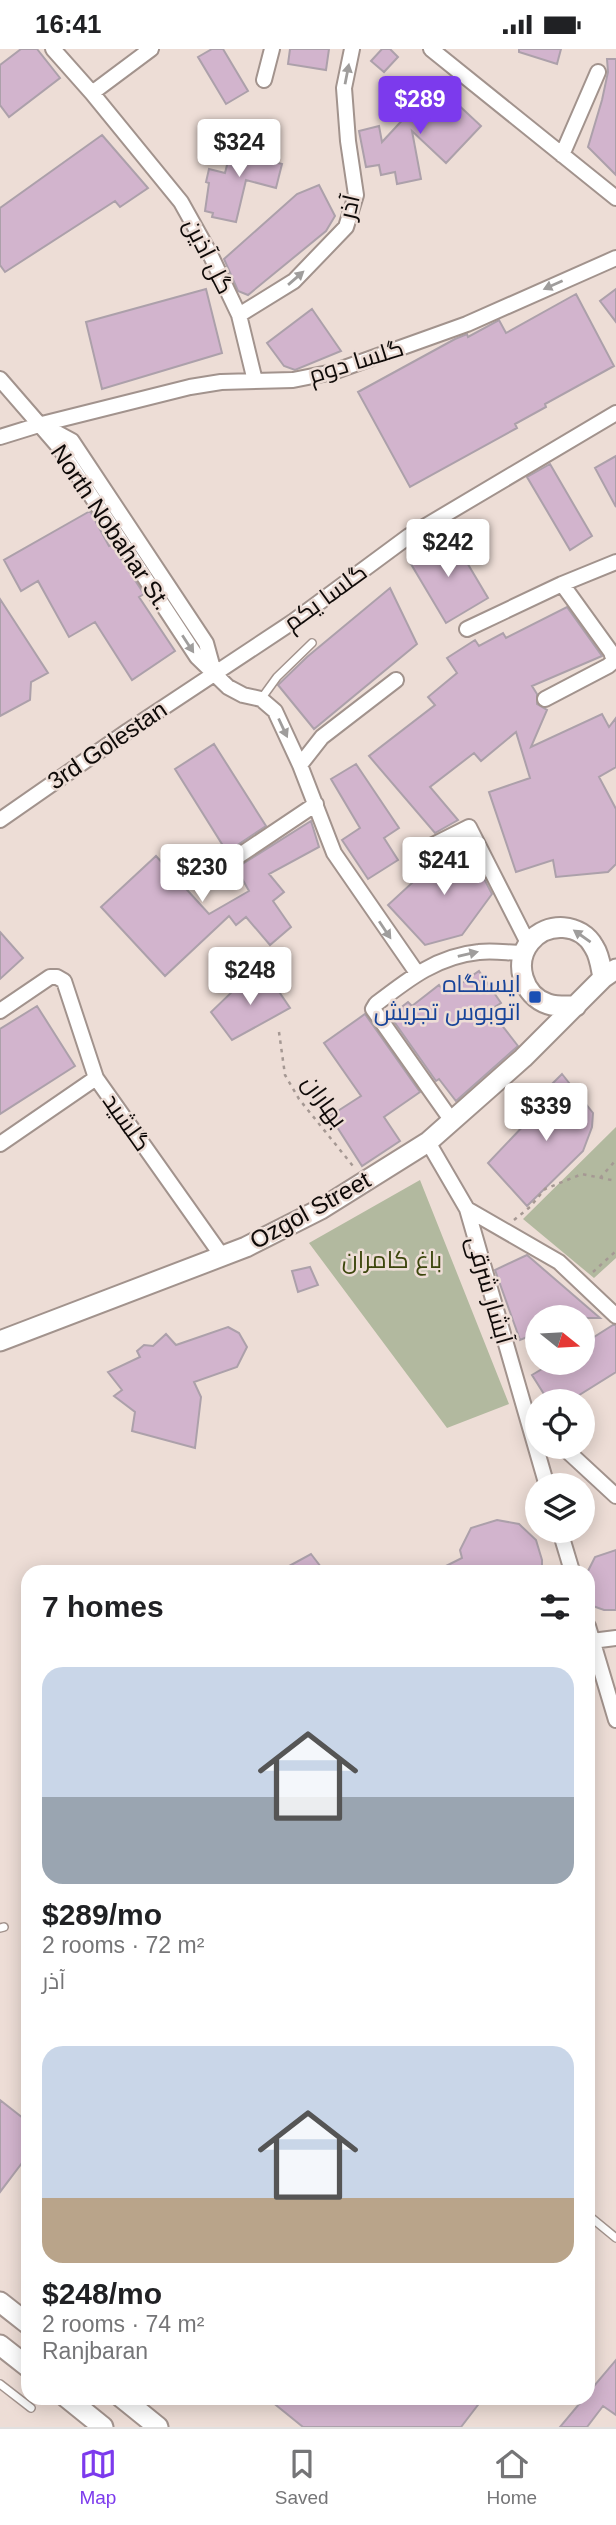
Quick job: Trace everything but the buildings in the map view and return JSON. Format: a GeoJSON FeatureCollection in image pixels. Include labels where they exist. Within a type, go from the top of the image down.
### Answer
{"type":"FeatureCollection","features":[{"type":"Feature","properties":{"kind":"main road"},"geometry":{"type":"LineString","coordinates":[[557,927],[578,931],[594,946],[612,977],[576,1006],[549,1005],[528,990],[521,966],[526,948],[546,930],[557,927]]}},
{"type":"Feature","properties":{"kind":"main road","name":"Ozgol Street"},"geometry":{"type":"LineString","coordinates":[[0,1341],[246,1247],[321,1209],[428,1142],[523,1058],[576,1006]]}},
{"type":"Feature","properties":{"kind":"main road"},"geometry":{"type":"LineString","coordinates":[[0,2302],[21,2318]]}},
{"type":"Feature","properties":{"kind":"main road"},"geometry":{"type":"LineString","coordinates":[[0,2345],[21,2362]]}},
{"type":"Feature","properties":{"kind":"main road"},"geometry":{"type":"LineString","coordinates":[[76,2405],[103,2427]]}},
{"type":"Feature","properties":{"kind":"main road"},"geometry":{"type":"LineString","coordinates":[[131,2405],[158,2427]]}},
{"type":"Feature","properties":{"kind":"street","name":"گل آذین"},"geometry":{"type":"LineString","coordinates":[[53,49],[181,202],[202,237],[239,315],[255,381]]}},
{"type":"Feature","properties":{"kind":"street"},"geometry":{"type":"LineString","coordinates":[[92,93],[151,49]]}},
{"type":"Feature","properties":{"kind":"street"},"geometry":{"type":"LineString","coordinates":[[264,80],[272,49]]}},
{"type":"Feature","properties":{"kind":"street","name":"آذر"},"geometry":{"type":"LineString","coordinates":[[239,315],[294,281],[346,227],[356,195],[344,88],[352,49]]}},
{"type":"Feature","properties":{"kind":"street"},"geometry":{"type":"LineString","coordinates":[[435,51],[616,198]]}},
{"type":"Feature","properties":{"kind":"street"},"geometry":{"type":"LineString","coordinates":[[562,155],[598,72]]}},
{"type":"Feature","properties":{"kind":"street","name":"گلسا دوم"},"geometry":{"type":"LineString","coordinates":[[0,437],[190,387],[293,380],[343,369],[467,324],[616,258]]}},
{"type":"Feature","properties":{"kind":"street","name":"North Nobahar St."},"geometry":{"type":"LineString","coordinates":[[0,379],[42,424],[59,447],[197,657],[228,687],[243,695],[261,699]]}},
{"type":"Feature","properties":{"kind":"street","name":"گلسا يكم"},"geometry":{"type":"LineString","coordinates":[[214,673],[294,621],[409,536],[616,413]]}},
{"type":"Feature","properties":{"kind":"street"},"geometry":{"type":"LineString","coordinates":[[467,629],[616,562]]}},
{"type":"Feature","properties":{"kind":"street"},"geometry":{"type":"LineString","coordinates":[[545,699],[614,661],[611,652],[562,584]]}},
{"type":"Feature","properties":{"kind":"street","name":"3rd Golestan"},"geometry":{"type":"LineString","coordinates":[[0,820],[214,673]]}},
{"type":"Feature","properties":{"kind":"street"},"geometry":{"type":"LineString","coordinates":[[300,765],[322,737],[396,680]]}},
{"type":"Feature","properties":{"kind":"street"},"geometry":{"type":"LineString","coordinates":[[261,699],[275,711],[300,765],[334,853],[416,972]]}},
{"type":"Feature","properties":{"kind":"street"},"geometry":{"type":"LineString","coordinates":[[234,859],[316,804]]}},
{"type":"Feature","properties":{"kind":"street"},"geometry":{"type":"LineString","coordinates":[[417,853],[470,827],[526,948],[480,951],[445,959],[416,972],[373,1009],[452,1121]]}},
{"type":"Feature","properties":{"kind":"street","name":"گلشید"},"geometry":{"type":"LineString","coordinates":[[0,1011],[50,977],[64,981],[96,1078],[222,1256]]}},
{"type":"Feature","properties":{"kind":"street"},"geometry":{"type":"LineString","coordinates":[[0,1144],[96,1078]]}},
{"type":"Feature","properties":{"kind":"street","name":"آبشار شرقی"},"geometry":{"type":"LineString","coordinates":[[428,1142],[467,1209],[525,1410]]}},
{"type":"Feature","properties":{"kind":"street"},"geometry":{"type":"LineString","coordinates":[[467,1209],[559,1262],[616,1316]]}},
{"type":"Feature","properties":{"kind":"street"},"geometry":{"type":"LineString","coordinates":[[576,1459],[616,1496]]}},
{"type":"Feature","properties":{"kind":"street"},"geometry":{"type":"LineString","coordinates":[[564,1543],[570,1565]]}},
{"type":"Feature","properties":{"kind":"street"},"geometry":{"type":"LineString","coordinates":[[595,1635],[616,1638]]}},
{"type":"Feature","properties":{"kind":"street"},"geometry":{"type":"LineString","coordinates":[[595,1651],[616,1720]]}},
{"type":"Feature","properties":{"kind":"lane"},"geometry":{"type":"LineString","coordinates":[[261,699],[278,677],[312,643]]}},
{"type":"Feature","properties":{"kind":"lane"},"geometry":{"type":"LineString","coordinates":[[595,2221],[616,2238]]}},
{"type":"Feature","properties":{"kind":"lane"},"geometry":{"type":"LineString","coordinates":[[0,2384],[21,2400]]}},
{"type":"Feature","properties":{"kind":"lane"},"geometry":{"type":"LineString","coordinates":[[27,2405],[31,2408]]}},
{"type":"Feature","properties":{"kind":"path","name":"بهاران"},"geometry":{"type":"LineString","coordinates":[[279,1032],[285,1075],[294,1091],[365,1182]]}},
{"type":"Feature","properties":{"kind":"path"},"geometry":{"type":"LineString","coordinates":[[600,1178],[616,1160]]}},
{"type":"Feature","properties":{"kind":"path"},"geometry":{"type":"LineString","coordinates":[[503,1230],[530,1207],[545,1189],[582,1174],[616,1181]]}},
{"type":"Feature","properties":{"kind":"path"},"geometry":{"type":"LineString","coordinates":[[580,1284],[616,1251]]}},
{"type":"Feature","properties":{"kind":"green space"},"geometry":{"type":"Polygon","coordinates":[[[616,1127],[616,1258],[594,1278],[523,1219],[616,1127]]]}},
{"type":"Feature","properties":{"kind":"green space","name":"باغ کامران"},"geometry":{"type":"Polygon","coordinates":[[[420,1180],[509,1404],[447,1428],[309,1243],[420,1180]]]}},
{"type":"Feature","properties":{"kind":"place","name":"ایستگاه اتوبوس تجریش"},"geometry":{"type":"Point","coordinates":[535,997]}}]}
